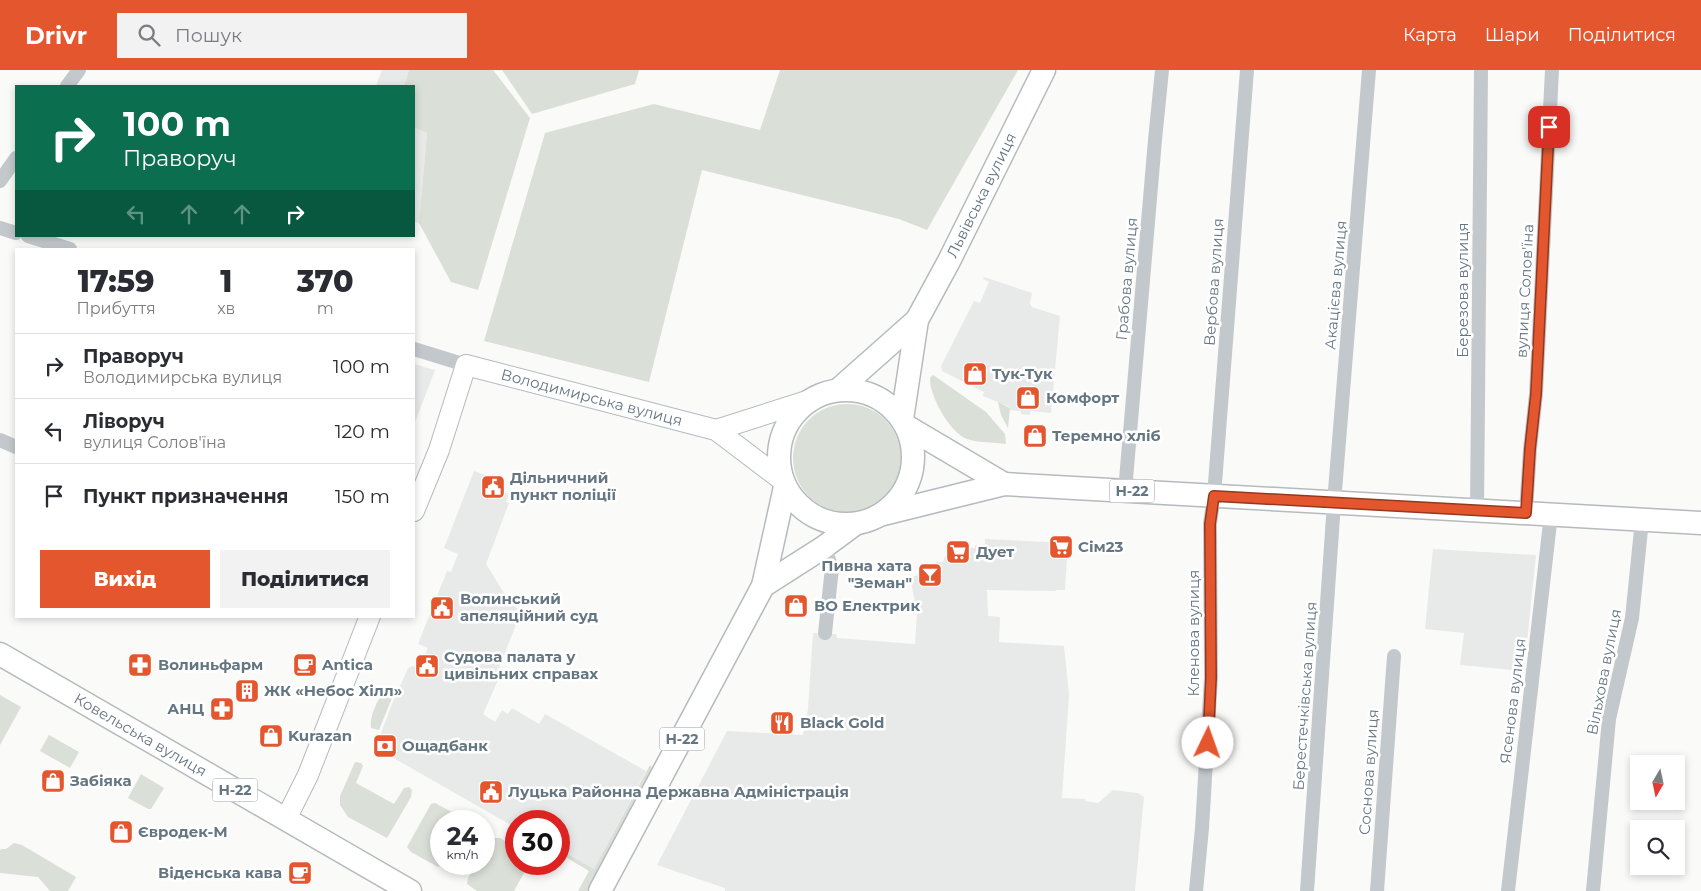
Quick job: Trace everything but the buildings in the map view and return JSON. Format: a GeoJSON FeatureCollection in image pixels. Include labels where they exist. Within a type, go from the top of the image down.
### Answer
{"type":"FeatureCollection","features":[{"type":"Feature","properties":{"kind":"main road","name":"Львівська вулиця"},"geometry":{"type":"LineString","coordinates":[[838,390],[917,320],[949,261],[1044,70]]}},
{"type":"Feature","properties":{"kind":"main road","name":"Львівська вулиця"},"geometry":{"type":"LineString","coordinates":[[904,422],[917,320]]}},
{"type":"Feature","properties":{"kind":"main road"},"geometry":{"type":"LineString","coordinates":[[415,509],[439,450],[466,365]]}},
{"type":"Feature","properties":{"kind":"main road","name":"Володимирська вулиця"},"geometry":{"type":"LineString","coordinates":[[466,365],[716,430],[784,483]]}},
{"type":"Feature","properties":{"kind":"main road","name":"Н-22"},"geometry":{"type":"LineString","coordinates":[[600,891],[764,586],[784,483],[779,457],[782,435],[793,415],[810,400],[824,394],[838,390],[862,392],[884,402],[904,422],[1004,484]]}},
{"type":"Feature","properties":{"kind":"main road"},"geometry":{"type":"LineString","coordinates":[[716,430],[810,400]]}},
{"type":"Feature","properties":{"kind":"main road"},"geometry":{"type":"LineString","coordinates":[[883,514],[901,497],[912,475],[914,450],[904,422]]}},
{"type":"Feature","properties":{"kind":"main road"},"geometry":{"type":"LineString","coordinates":[[784,483],[797,504],[814,517],[834,524],[855,524]]}},
{"type":"Feature","properties":{"kind":"main road","name":"Н-22"},"geometry":{"type":"LineString","coordinates":[[764,586],[824,547],[855,524],[870,521],[883,514],[1004,484],[1701,523]]}},
{"type":"Feature","properties":{"kind":"main road"},"geometry":{"type":"LineString","coordinates":[[286,819],[308,775],[369,618]]}},
{"type":"Feature","properties":{"kind":"main road","name":"Ковельська вулиця"},"geometry":{"type":"LineString","coordinates":[[0,654],[410,891]]}},
{"type":"Feature","properties":{"kind":"street"},"geometry":{"type":"LineString","coordinates":[[68,85],[78,70]]}},
{"type":"Feature","properties":{"kind":"street","name":"Грабова вулиця"},"geometry":{"type":"LineString","coordinates":[[1125,491],[1162,70]]}},
{"type":"Feature","properties":{"kind":"street","name":"Вербова вулиця"},"geometry":{"type":"LineString","coordinates":[[1214,496],[1247,70]]}},
{"type":"Feature","properties":{"kind":"street","name":"Акацієва вулиця"},"geometry":{"type":"LineString","coordinates":[[1334,502],[1369,70]]}},
{"type":"Feature","properties":{"kind":"street","name":"Березова вулиця"},"geometry":{"type":"LineString","coordinates":[[1477,510],[1481,70]]}},
{"type":"Feature","properties":{"kind":"street","name":"вулиця Солов'їна"},"geometry":{"type":"LineString","coordinates":[[1526,513],[1536,394],[1552,70]]}},
{"type":"Feature","properties":{"kind":"street"},"geometry":{"type":"LineString","coordinates":[[0,181],[15,159]]}},
{"type":"Feature","properties":{"kind":"street"},"geometry":{"type":"LineString","coordinates":[[0,228],[15,233]]}},
{"type":"Feature","properties":{"kind":"street"},"geometry":{"type":"LineString","coordinates":[[31,237],[67,248]]}},
{"type":"Feature","properties":{"kind":"street"},"geometry":{"type":"LineString","coordinates":[[415,349],[466,365]]}},
{"type":"Feature","properties":{"kind":"street"},"geometry":{"type":"LineString","coordinates":[[0,440],[15,446]]}},
{"type":"Feature","properties":{"kind":"street","name":"Кленова вулиця"},"geometry":{"type":"LineString","coordinates":[[1196,891],[1202,828],[1211,678],[1210,524],[1214,496]]}},
{"type":"Feature","properties":{"kind":"street","name":"Берестечківська вулиця"},"geometry":{"type":"LineString","coordinates":[[1307,891],[1334,502]]}},
{"type":"Feature","properties":{"kind":"street","name":"Ясенова вулиця"},"geometry":{"type":"LineString","coordinates":[[1508,891],[1551,514]]}},
{"type":"Feature","properties":{"kind":"street","name":"Вільхова вулиця"},"geometry":{"type":"LineString","coordinates":[[1593,891],[1609,719],[1632,618],[1642,520]]}},
{"type":"Feature","properties":{"kind":"street"},"geometry":{"type":"LineString","coordinates":[[824,547],[832,568],[825,633]]}},
{"type":"Feature","properties":{"kind":"street","name":"Соснова вулиця"},"geometry":{"type":"LineString","coordinates":[[1377,891],[1394,656]]}},
{"type":"Feature","properties":{"kind":"shaded area"},"geometry":{"type":"Polygon","coordinates":[[[382,70],[409,70],[404,85],[376,85],[382,70]]]}},
{"type":"Feature","properties":{"kind":"shaded area"},"geometry":{"type":"Polygon","coordinates":[[[409,70],[493,70],[530,118],[478,290],[451,282],[419,223],[427,133],[415,127],[415,85],[404,85],[409,70]]]}},
{"type":"Feature","properties":{"kind":"shaded area"},"geometry":{"type":"Polygon","coordinates":[[[502,70],[639,70],[635,84],[532,114],[502,70]]]}},
{"type":"Feature","properties":{"kind":"shaded area"},"geometry":{"type":"Polygon","coordinates":[[[780,70],[1018,70],[927,230],[899,219],[702,170],[649,382],[484,341],[545,133],[654,104],[760,130],[780,70]]]}},
{"type":"Feature","properties":{"kind":"shaded area"},"geometry":{"type":"Polygon","coordinates":[[[415,127],[427,133],[419,223],[415,222],[415,127]]]}},
{"type":"Feature","properties":{"kind":"shaded area"},"geometry":{"type":"Polygon","coordinates":[[[984,277],[1032,293],[1030,303],[1032,307],[1060,316],[1051,413],[1030,411],[1030,415],[1021,414],[1021,411],[1010,410],[1010,407],[983,396],[984,392],[942,371],[941,366],[974,301],[980,303],[989,282],[983,279],[984,277]]]}},
{"type":"Feature","properties":{"kind":"shaded area"},"geometry":{"type":"Polygon","coordinates":[[[415,364],[435,370],[415,422],[415,364]]]}},
{"type":"Feature","properties":{"kind":"shaded area"},"geometry":{"type":"Polygon","coordinates":[[[933,375],[986,412],[1005,434],[1006,444],[981,442],[967,439],[960,435],[948,422],[937,403],[930,378],[933,375]]]}},
{"type":"Feature","properties":{"kind":"shaded area"},"geometry":{"type":"Polygon","coordinates":[[[998,402],[1010,408],[1008,428],[1001,415],[998,402]]]}},
{"type":"Feature","properties":{"kind":"shaded area"},"geometry":{"type":"Polygon","coordinates":[[[847,404],[868,408],[885,420],[897,437],[901,458],[897,479],[885,496],[868,508],[847,512],[826,508],[809,496],[797,479],[793,458],[797,437],[809,420],[826,408],[847,404]]]}},
{"type":"Feature","properties":{"kind":"shaded area"},"geometry":{"type":"Polygon","coordinates":[[[474,471],[503,482],[500,491],[509,494],[506,502],[509,503],[486,564],[509,601],[521,612],[499,668],[499,678],[483,714],[495,722],[502,710],[508,714],[512,708],[539,724],[545,714],[646,771],[594,869],[570,855],[570,810],[505,810],[505,822],[495,816],[495,810],[484,810],[383,752],[379,753],[375,739],[379,738],[408,668],[413,666],[420,667],[428,648],[418,644],[447,571],[451,572],[458,554],[444,548],[474,471]]]}},
{"type":"Feature","properties":{"kind":"shaded area"},"geometry":{"type":"Polygon","coordinates":[[[985,539],[1068,543],[1065,590],[987,590],[988,616],[1000,617],[999,642],[1064,646],[1069,695],[1062,798],[1085,799],[1085,801],[1098,803],[1113,790],[1138,793],[1144,797],[1135,891],[725,891],[725,888],[657,865],[727,731],[803,735],[808,709],[813,633],[836,634],[837,638],[915,644],[917,612],[910,577],[924,574],[927,570],[933,568],[936,562],[943,562],[945,556],[951,554],[956,547],[975,548],[975,545],[985,544],[985,539]]]}},
{"type":"Feature","properties":{"kind":"shaded area"},"geometry":{"type":"Polygon","coordinates":[[[1433,549],[1536,555],[1524,671],[1460,665],[1464,633],[1425,629],[1433,549]]]}},
{"type":"Feature","properties":{"kind":"shaded area"},"geometry":{"type":"Polygon","coordinates":[[[387,690],[394,693],[379,730],[371,728],[371,718],[375,707],[380,697],[387,690]]]}},
{"type":"Feature","properties":{"kind":"shaded area"},"geometry":{"type":"Polygon","coordinates":[[[0,695],[21,707],[0,745],[0,695]]]}},
{"type":"Feature","properties":{"kind":"shaded area"},"geometry":{"type":"Polygon","coordinates":[[[49,735],[79,752],[70,768],[40,751],[49,735]]]}},
{"type":"Feature","properties":{"kind":"shaded area"},"geometry":{"type":"Polygon","coordinates":[[[355,762],[361,763],[363,766],[356,783],[394,804],[404,788],[409,787],[412,790],[411,797],[387,838],[348,817],[340,805],[340,796],[355,762]]]}},
{"type":"Feature","properties":{"kind":"shaded area"},"geometry":{"type":"Polygon","coordinates":[[[650,765],[652,768],[587,891],[578,891],[589,871],[570,860],[570,855],[594,869],[650,765]]]}},
{"type":"Feature","properties":{"kind":"shaded area"},"geometry":{"type":"Polygon","coordinates":[[[141,774],[164,788],[151,809],[128,798],[141,774]]]}},
{"type":"Feature","properties":{"kind":"shaded area"},"geometry":{"type":"Polygon","coordinates":[[[435,803],[448,810],[430,810],[430,863],[411,852],[407,847],[431,804],[435,803]]]}},
{"type":"Feature","properties":{"kind":"shaded area"},"geometry":{"type":"Polygon","coordinates":[[[495,838],[505,841],[505,875],[523,875],[514,891],[477,891],[467,884],[470,875],[495,875],[495,838]]]}},
{"type":"Feature","properties":{"kind":"shaded area"},"geometry":{"type":"Polygon","coordinates":[[[14,843],[22,845],[76,877],[68,891],[50,891],[38,877],[0,873],[0,851],[14,843]]]}},
{"type":"Feature","properties":{"kind":"place","name":"Тук-Тук"},"geometry":{"type":"Point","coordinates":[975,374]}},
{"type":"Feature","properties":{"kind":"place","name":"Комфорт"},"geometry":{"type":"Point","coordinates":[1028,398]}},
{"type":"Feature","properties":{"kind":"place","name":"Теремно хліб"},"geometry":{"type":"Point","coordinates":[1035,436]}},
{"type":"Feature","properties":{"kind":"place","name":"Дільничний пункт поліції"},"geometry":{"type":"Point","coordinates":[493,487]}},
{"type":"Feature","properties":{"kind":"place","name":"Сім23"},"geometry":{"type":"Point","coordinates":[1061,547]}},
{"type":"Feature","properties":{"kind":"place","name":"Дует"},"geometry":{"type":"Point","coordinates":[958,552]}},
{"type":"Feature","properties":{"kind":"place","name":"Пивна хата \"Земан\""},"geometry":{"type":"Point","coordinates":[930,575]}},
{"type":"Feature","properties":{"kind":"place","name":"ВО Електрик"},"geometry":{"type":"Point","coordinates":[796,606]}},
{"type":"Feature","properties":{"kind":"place","name":"Волинський апеляційний суд"},"geometry":{"type":"Point","coordinates":[442,608]}},
{"type":"Feature","properties":{"kind":"place","name":"Волиньфарм"},"geometry":{"type":"Point","coordinates":[140,665]}},
{"type":"Feature","properties":{"kind":"place","name":"Antica"},"geometry":{"type":"Point","coordinates":[305,665]}},
{"type":"Feature","properties":{"kind":"place","name":"Судова палата у цивільних справах"},"geometry":{"type":"Point","coordinates":[427,666]}},
{"type":"Feature","properties":{"kind":"place","name":"ЖК «Небос Хілл»"},"geometry":{"type":"Point","coordinates":[247,691]}},
{"type":"Feature","properties":{"kind":"place","name":"АНЦ"},"geometry":{"type":"Point","coordinates":[222,709]}},
{"type":"Feature","properties":{"kind":"place","name":"Black Gold"},"geometry":{"type":"Point","coordinates":[782,723]}},
{"type":"Feature","properties":{"kind":"place","name":"Kurazan"},"geometry":{"type":"Point","coordinates":[271,736]}},
{"type":"Feature","properties":{"kind":"place","name":"Ощадбанк"},"geometry":{"type":"Point","coordinates":[385,746]}},
{"type":"Feature","properties":{"kind":"place","name":"Забіяка"},"geometry":{"type":"Point","coordinates":[53,781]}},
{"type":"Feature","properties":{"kind":"place","name":"Луцька Районна Державна Адміністрація"},"geometry":{"type":"Point","coordinates":[491,792]}},
{"type":"Feature","properties":{"kind":"place","name":"Євродек-М"},"geometry":{"type":"Point","coordinates":[121,832]}},
{"type":"Feature","properties":{"kind":"place","name":"Віденська кава"},"geometry":{"type":"Point","coordinates":[300,873]}},
{"type":"Feature","properties":{"kind":"route"},"geometry":{"type":"LineString","coordinates":[[1208,743],[1211,678],[1210,524],[1214,496],[1526,513],[1536,394],[1549,127]]}}]}
